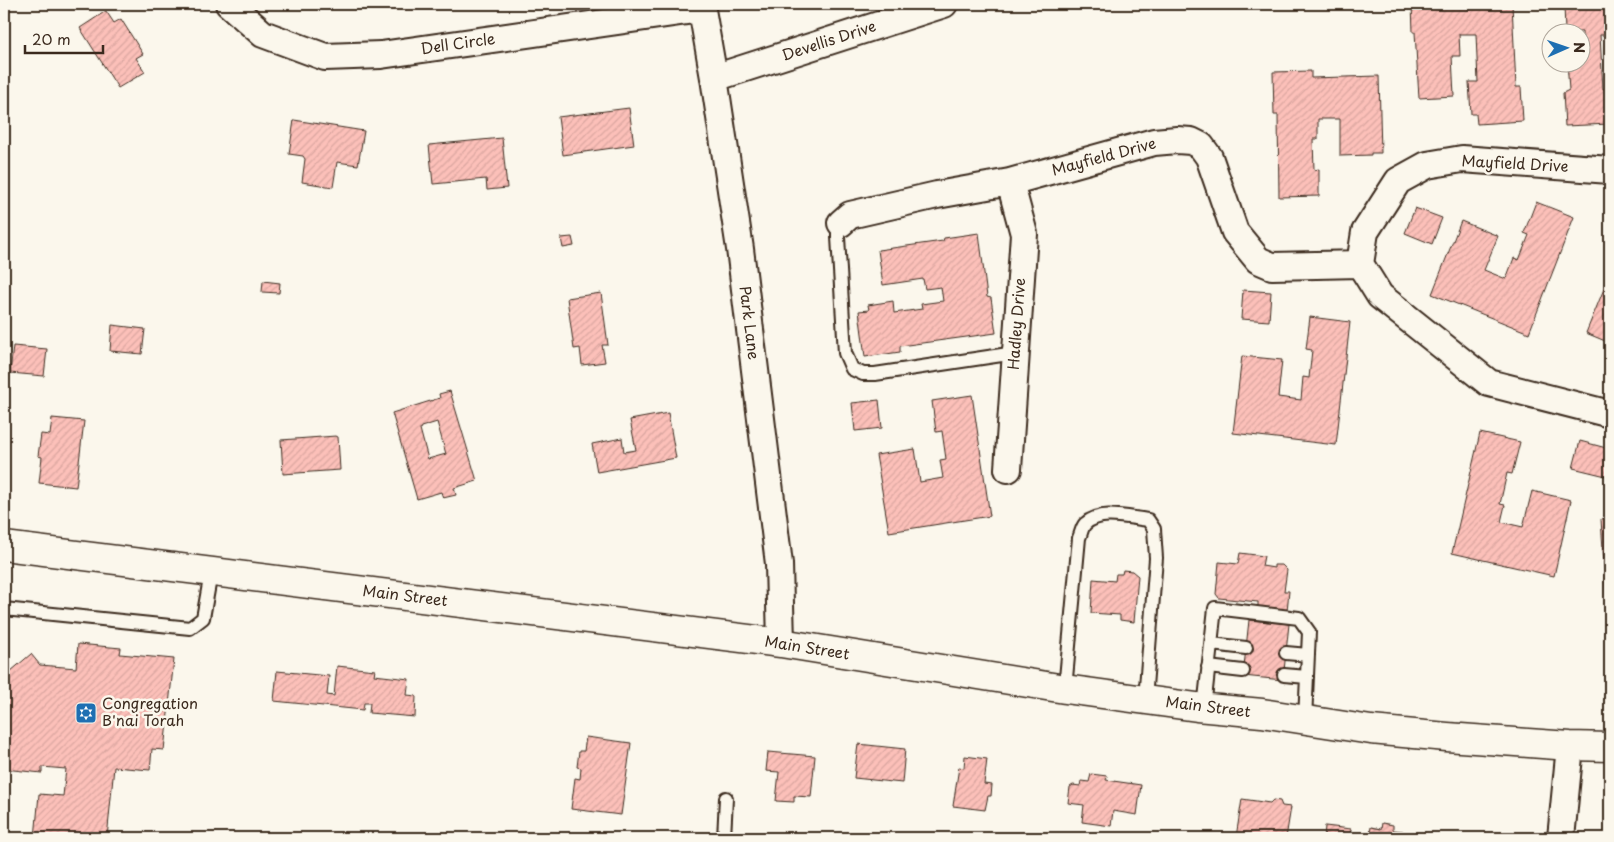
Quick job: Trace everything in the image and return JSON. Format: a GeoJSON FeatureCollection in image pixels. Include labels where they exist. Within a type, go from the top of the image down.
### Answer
{"type":"FeatureCollection","features":[{"type":"Feature","properties":{"kind":"main road","name":"Main Street"},"geometry":{"type":"LineString","coordinates":[[4,546],[781,643],[1065,689],[1204,708],[1262,713],[1371,730],[1570,746],[1610,746]]}},
{"type":"Feature","properties":{"kind":"street","name":"Dell Circle"},"geometry":{"type":"LineString","coordinates":[[229,4],[263,34],[325,57],[381,55],[701,6]]}},
{"type":"Feature","properties":{"kind":"street","name":"Devellis Drive"},"geometry":{"type":"LineString","coordinates":[[714,78],[944,4]]}},
{"type":"Feature","properties":{"kind":"street","name":"Park Lane"},"geometry":{"type":"LineString","coordinates":[[701,6],[740,249],[780,564],[781,643]]}},
{"type":"Feature","properties":{"kind":"street","name":"Mayfield Drive"},"geometry":{"type":"LineString","coordinates":[[841,223],[850,215],[937,195],[1010,182],[1154,142],[1191,141],[1202,146],[1209,157],[1235,232],[1258,260],[1272,266],[1360,264],[1365,232],[1398,181],[1427,165],[1462,159],[1610,170]]}},
{"type":"Feature","properties":{"kind":"street","name":"Hadley Drive"},"geometry":{"type":"LineString","coordinates":[[1008,468],[1024,234],[1010,182]]}},
{"type":"Feature","properties":{"kind":"street"},"geometry":{"type":"LineString","coordinates":[[1360,264],[1380,296],[1489,383],[1610,414]]}},
{"type":"Feature","properties":{"kind":"street"},"geometry":{"type":"LineString","coordinates":[[1561,838],[1570,746]]}},
{"type":"Feature","properties":{"kind":"lane"},"geometry":{"type":"LineString","coordinates":[[841,223],[838,237],[845,353],[852,369],[863,374],[875,374],[1015,353]]}},
{"type":"Feature","properties":{"kind":"lane"},"geometry":{"type":"LineString","coordinates":[[1065,689],[1079,538],[1084,524],[1096,517],[1107,516],[1148,520],[1154,529],[1156,558],[1144,700]]}},
{"type":"Feature","properties":{"kind":"lane"},"geometry":{"type":"LineString","coordinates":[[4,609],[190,628],[203,618],[211,573]]}},
{"type":"Feature","properties":{"kind":"lane"},"geometry":{"type":"LineString","coordinates":[[1204,708],[1215,608],[1299,618],[1309,632],[1305,720]]}},
{"type":"Feature","properties":{"kind":"lane"},"geometry":{"type":"LineString","coordinates":[[1211,644],[1246,648]]}},
{"type":"Feature","properties":{"kind":"lane"},"geometry":{"type":"LineString","coordinates":[[1286,653],[1308,655]]}},
{"type":"Feature","properties":{"kind":"lane"},"geometry":{"type":"LineString","coordinates":[[1208,667],[1244,671]]}},
{"type":"Feature","properties":{"kind":"lane"},"geometry":{"type":"LineString","coordinates":[[1284,675],[1307,677]]}},
{"type":"Feature","properties":{"kind":"lane"},"geometry":{"type":"LineString","coordinates":[[724,838],[726,798]]}},
{"type":"Feature","properties":{"kind":"building"},"geometry":{"type":"Polygon","coordinates":[[[1412,4],[1512,4],[1516,87],[1521,87],[1523,121],[1477,124],[1476,114],[1471,114],[1469,82],[1478,82],[1476,34],[1459,34],[1460,56],[1452,56],[1454,96],[1419,98],[1412,4]]]}},
{"type":"Feature","properties":{"kind":"building"},"geometry":{"type":"Polygon","coordinates":[[[1564,4],[1610,4],[1610,35],[1600,35],[1603,89],[1609,88],[1610,124],[1565,126],[1563,93],[1569,90],[1568,72],[1592,72],[1592,22],[1565,22],[1564,4]]]}},
{"type":"Feature","properties":{"kind":"building"},"geometry":{"type":"Polygon","coordinates":[[[106,11],[114,23],[121,19],[143,54],[136,58],[145,72],[118,88],[80,28],[106,11]]]}},
{"type":"Feature","properties":{"kind":"building"},"geometry":{"type":"Polygon","coordinates":[[[1311,71],[1311,78],[1379,76],[1381,153],[1340,156],[1340,119],[1318,119],[1318,139],[1313,139],[1314,170],[1319,169],[1319,196],[1279,197],[1278,115],[1274,115],[1273,72],[1311,71]]]}},
{"type":"Feature","properties":{"kind":"building"},"geometry":{"type":"Polygon","coordinates":[[[629,108],[634,145],[563,155],[558,117],[629,108]]]}},
{"type":"Feature","properties":{"kind":"building"},"geometry":{"type":"Polygon","coordinates":[[[294,120],[364,131],[358,165],[337,162],[333,187],[302,182],[305,159],[303,156],[289,154],[294,120]]]}},
{"type":"Feature","properties":{"kind":"building"},"geometry":{"type":"Polygon","coordinates":[[[502,138],[507,188],[487,190],[486,179],[433,184],[429,145],[502,138]]]}},
{"type":"Feature","properties":{"kind":"building"},"geometry":{"type":"Polygon","coordinates":[[[1536,202],[1574,217],[1529,333],[1432,294],[1461,221],[1498,236],[1484,270],[1506,279],[1514,258],[1519,260],[1529,235],[1524,233],[1536,202]]]}},
{"type":"Feature","properties":{"kind":"building"},"geometry":{"type":"Polygon","coordinates":[[[1415,208],[1442,218],[1432,244],[1405,233],[1415,208]]]}},
{"type":"Feature","properties":{"kind":"building"},"geometry":{"type":"Polygon","coordinates":[[[979,233],[987,297],[991,298],[996,333],[900,346],[900,352],[865,357],[859,311],[869,310],[868,305],[893,301],[894,313],[922,309],[921,304],[943,301],[941,287],[925,289],[923,279],[883,285],[878,250],[943,241],[944,238],[979,233]]]}},
{"type":"Feature","properties":{"kind":"building"},"geometry":{"type":"Polygon","coordinates":[[[572,237],[574,246],[563,248],[561,238],[572,237]]]}},
{"type":"Feature","properties":{"kind":"building"},"geometry":{"type":"Polygon","coordinates":[[[1610,274],[1610,343],[1586,333],[1610,274]]]}},
{"type":"Feature","properties":{"kind":"building"},"geometry":{"type":"Polygon","coordinates":[[[263,281],[280,283],[279,293],[262,292],[263,281]]]}},
{"type":"Feature","properties":{"kind":"building"},"geometry":{"type":"Polygon","coordinates":[[[1243,290],[1271,292],[1269,321],[1241,319],[1243,290]]]}},
{"type":"Feature","properties":{"kind":"building"},"geometry":{"type":"Polygon","coordinates":[[[601,293],[608,345],[602,345],[605,362],[582,365],[580,348],[574,349],[567,298],[601,293]]]}},
{"type":"Feature","properties":{"kind":"building"},"geometry":{"type":"Polygon","coordinates":[[[1310,317],[1350,322],[1336,445],[1233,433],[1242,356],[1282,360],[1278,397],[1301,400],[1303,377],[1309,378],[1312,350],[1306,349],[1310,317]]]}},
{"type":"Feature","properties":{"kind":"building"},"geometry":{"type":"Polygon","coordinates":[[[112,325],[145,329],[142,354],[110,351],[112,325]]]}},
{"type":"Feature","properties":{"kind":"building"},"geometry":{"type":"Polygon","coordinates":[[[13,346],[47,349],[44,376],[10,373],[13,346]]]}},
{"type":"Feature","properties":{"kind":"building"},"geometry":{"type":"Polygon","coordinates":[[[450,391],[477,481],[454,488],[456,495],[443,498],[441,492],[417,499],[392,413],[440,398],[439,394],[450,391]],[[437,422],[421,427],[428,459],[446,454],[437,422]]]}},
{"type":"Feature","properties":{"kind":"building"},"geometry":{"type":"Polygon","coordinates":[[[972,395],[990,516],[889,532],[876,455],[915,449],[920,482],[943,478],[940,460],[946,459],[942,431],[936,432],[932,401],[972,395]]]}},
{"type":"Feature","properties":{"kind":"building"},"geometry":{"type":"Polygon","coordinates":[[[879,400],[882,428],[855,431],[852,403],[879,400]]]}},
{"type":"Feature","properties":{"kind":"building"},"geometry":{"type":"Polygon","coordinates":[[[668,413],[676,458],[597,472],[592,444],[622,438],[624,452],[636,450],[630,420],[668,413]]]}},
{"type":"Feature","properties":{"kind":"building"},"geometry":{"type":"Polygon","coordinates":[[[52,418],[84,421],[76,487],[39,483],[42,457],[38,456],[41,434],[50,435],[52,418]]]}},
{"type":"Feature","properties":{"kind":"building"},"geometry":{"type":"Polygon","coordinates":[[[1480,433],[1520,442],[1512,474],[1507,473],[1500,504],[1505,505],[1501,522],[1523,527],[1532,491],[1571,500],[1554,576],[1452,553],[1480,433]]]}},
{"type":"Feature","properties":{"kind":"building"},"geometry":{"type":"Polygon","coordinates":[[[338,437],[340,470],[283,474],[281,440],[338,437]]]}},
{"type":"Feature","properties":{"kind":"building"},"geometry":{"type":"Polygon","coordinates":[[[1580,441],[1610,449],[1610,477],[1573,468],[1580,441]]]}},
{"type":"Feature","properties":{"kind":"building"},"geometry":{"type":"Polygon","coordinates":[[[1610,518],[1610,595],[1606,595],[1601,519],[1610,518]]]}},
{"type":"Feature","properties":{"kind":"building"},"geometry":{"type":"Polygon","coordinates":[[[1240,553],[1264,556],[1262,566],[1274,568],[1274,565],[1282,565],[1287,570],[1284,591],[1289,591],[1287,611],[1258,608],[1258,602],[1219,598],[1216,594],[1219,562],[1238,564],[1240,553]]]}},
{"type":"Feature","properties":{"kind":"building"},"geometry":{"type":"Polygon","coordinates":[[[1123,570],[1132,571],[1138,576],[1134,622],[1120,620],[1120,615],[1091,613],[1093,579],[1115,581],[1116,574],[1122,574],[1123,570]]]}},
{"type":"Feature","properties":{"kind":"building"},"geometry":{"type":"Polygon","coordinates":[[[1249,620],[1289,624],[1283,680],[1243,676],[1249,620]]]}},
{"type":"Feature","properties":{"kind":"building","name":"Congregation B'nai Torah"},"geometry":{"type":"Polygon","coordinates":[[[78,644],[121,648],[120,654],[174,659],[164,750],[152,749],[150,770],[114,767],[107,838],[35,838],[39,794],[63,796],[66,769],[42,767],[42,773],[4,769],[4,677],[31,654],[40,665],[76,668],[78,644]]]}},
{"type":"Feature","properties":{"kind":"building"},"geometry":{"type":"Polygon","coordinates":[[[337,666],[375,670],[374,675],[409,679],[407,695],[416,696],[415,717],[369,713],[370,703],[364,703],[363,710],[274,701],[277,671],[329,676],[327,695],[334,696],[337,666]]]}},
{"type":"Feature","properties":{"kind":"building"},"geometry":{"type":"Polygon","coordinates":[[[586,737],[631,743],[621,815],[571,809],[575,778],[580,779],[581,768],[577,767],[579,751],[584,751],[586,737]]]}},
{"type":"Feature","properties":{"kind":"building"},"geometry":{"type":"Polygon","coordinates":[[[858,744],[905,749],[902,783],[854,778],[858,744]]]}},
{"type":"Feature","properties":{"kind":"building"},"geometry":{"type":"Polygon","coordinates":[[[768,752],[815,756],[811,797],[794,796],[794,802],[776,801],[779,772],[766,771],[768,752]]]}},
{"type":"Feature","properties":{"kind":"building"},"geometry":{"type":"Polygon","coordinates":[[[965,756],[987,759],[984,784],[992,785],[991,796],[988,796],[985,810],[953,806],[959,767],[964,768],[965,756]]]}},
{"type":"Feature","properties":{"kind":"building"},"geometry":{"type":"Polygon","coordinates":[[[1091,774],[1107,776],[1106,780],[1141,785],[1137,815],[1113,811],[1111,826],[1082,822],[1084,805],[1068,803],[1070,787],[1073,785],[1080,786],[1081,781],[1089,782],[1091,774]]]}},
{"type":"Feature","properties":{"kind":"building"},"geometry":{"type":"Polygon","coordinates":[[[1242,799],[1270,803],[1273,800],[1280,801],[1282,806],[1291,807],[1286,838],[1236,837],[1242,799]]]}},
{"type":"Feature","properties":{"kind":"building"},"geometry":{"type":"Polygon","coordinates":[[[1382,823],[1393,825],[1393,830],[1403,831],[1402,838],[1369,838],[1371,827],[1381,829],[1382,823]]]}},
{"type":"Feature","properties":{"kind":"building"},"geometry":{"type":"Polygon","coordinates":[[[1325,826],[1351,829],[1350,838],[1324,838],[1325,826]]]}},
{"type":"Feature","properties":{"kind":"place","name":"Congregation B'nai Torah"},"geometry":{"type":"Point","coordinates":[86,713]}}]}
